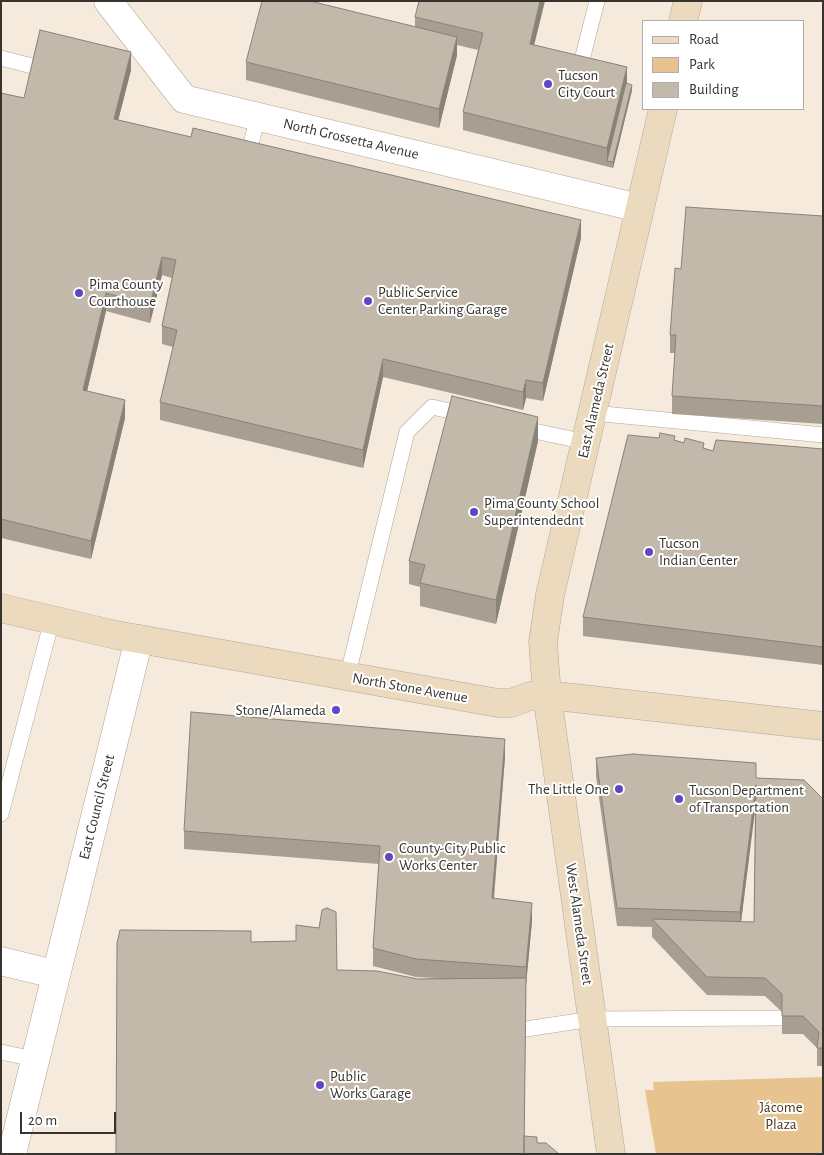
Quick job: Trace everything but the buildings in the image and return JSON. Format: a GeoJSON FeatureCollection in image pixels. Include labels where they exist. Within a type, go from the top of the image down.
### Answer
{"type":"FeatureCollection","features":[{"type":"Feature","properties":{"kind":"street","name":"North Grossetta Avenue"},"geometry":{"type":"LineString","coordinates":[[108,1],[184,99],[639,208]]}},
{"type":"Feature","properties":{"kind":"street"},"geometry":{"type":"LineString","coordinates":[[683,20],[688,1]]}},
{"type":"Feature","properties":{"kind":"street","name":"East Alameda Street"},"geometry":{"type":"LineString","coordinates":[[546,695],[543,642],[545,619],[663,110]]}},
{"type":"Feature","properties":{"kind":"street","name":"North Stone Avenue"},"geometry":{"type":"LineString","coordinates":[[1,608],[139,639],[347,678],[498,703],[511,703],[530,696],[546,695],[823,726]]}},
{"type":"Feature","properties":{"kind":"street","name":"East Council Street"},"geometry":{"type":"LineString","coordinates":[[12,1154],[54,974],[139,639]]}},
{"type":"Feature","properties":{"kind":"street","name":"West Alameda Street"},"geometry":{"type":"LineString","coordinates":[[546,695],[611,1154]]}},
{"type":"Feature","properties":{"kind":"street"},"geometry":{"type":"LineString","coordinates":[[1,960],[54,974]]}},
{"type":"Feature","properties":{"kind":"lane"},"geometry":{"type":"LineString","coordinates":[[583,56],[597,1]]}},
{"type":"Feature","properties":{"kind":"lane"},"geometry":{"type":"LineString","coordinates":[[1,58],[36,67]]}},
{"type":"Feature","properties":{"kind":"lane"},"geometry":{"type":"LineString","coordinates":[[247,159],[258,117]]}},
{"type":"Feature","properties":{"kind":"lane"},"geometry":{"type":"LineString","coordinates":[[347,678],[407,432],[432,407],[480,418]]}},
{"type":"Feature","properties":{"kind":"lane"},"geometry":{"type":"LineString","coordinates":[[593,414],[823,435]]}},
{"type":"Feature","properties":{"kind":"lane"},"geometry":{"type":"LineString","coordinates":[[509,425],[586,442]]}},
{"type":"Feature","properties":{"kind":"lane"},"geometry":{"type":"LineString","coordinates":[[1,814],[52,620]]}},
{"type":"Feature","properties":{"kind":"lane"},"geometry":{"type":"LineString","coordinates":[[526,1029],[592,1019],[781,1018]]}},
{"type":"Feature","properties":{"kind":"lane"},"geometry":{"type":"LineString","coordinates":[[1,1052],[34,1060]]}},
{"type":"Feature","properties":{"kind":"green space","name":"Jácome Plaza"},"geometry":{"type":"Polygon","coordinates":[[[823,1077],[823,1154],[656,1154],[645,1090],[654,1090],[653,1082],[823,1077]]]}},
{"type":"Feature","properties":{"kind":"place","name":"Tucson City Court"},"geometry":{"type":"Point","coordinates":[548,84]}},
{"type":"Feature","properties":{"kind":"place","name":"Pima County Courthouse"},"geometry":{"type":"Point","coordinates":[79,293]}},
{"type":"Feature","properties":{"kind":"place","name":"Public Service Center Parking Garage"},"geometry":{"type":"Point","coordinates":[368,301]}},
{"type":"Feature","properties":{"kind":"place","name":"Pima County School Superintendednt"},"geometry":{"type":"Point","coordinates":[474,512]}},
{"type":"Feature","properties":{"kind":"place","name":"Tucson Indian Center"},"geometry":{"type":"Point","coordinates":[649,552]}},
{"type":"Feature","properties":{"kind":"place","name":"Stone/Alameda"},"geometry":{"type":"Point","coordinates":[336,710]}},
{"type":"Feature","properties":{"kind":"place","name":"The Little One"},"geometry":{"type":"Point","coordinates":[619,789]}},
{"type":"Feature","properties":{"kind":"place","name":"Tucson Department of Transportation"},"geometry":{"type":"Point","coordinates":[679,799]}},
{"type":"Feature","properties":{"kind":"place","name":"County-City Public Works Center"},"geometry":{"type":"Point","coordinates":[389,857]}},
{"type":"Feature","properties":{"kind":"place","name":"Public Works Garage"},"geometry":{"type":"Point","coordinates":[320,1085]}}]}
